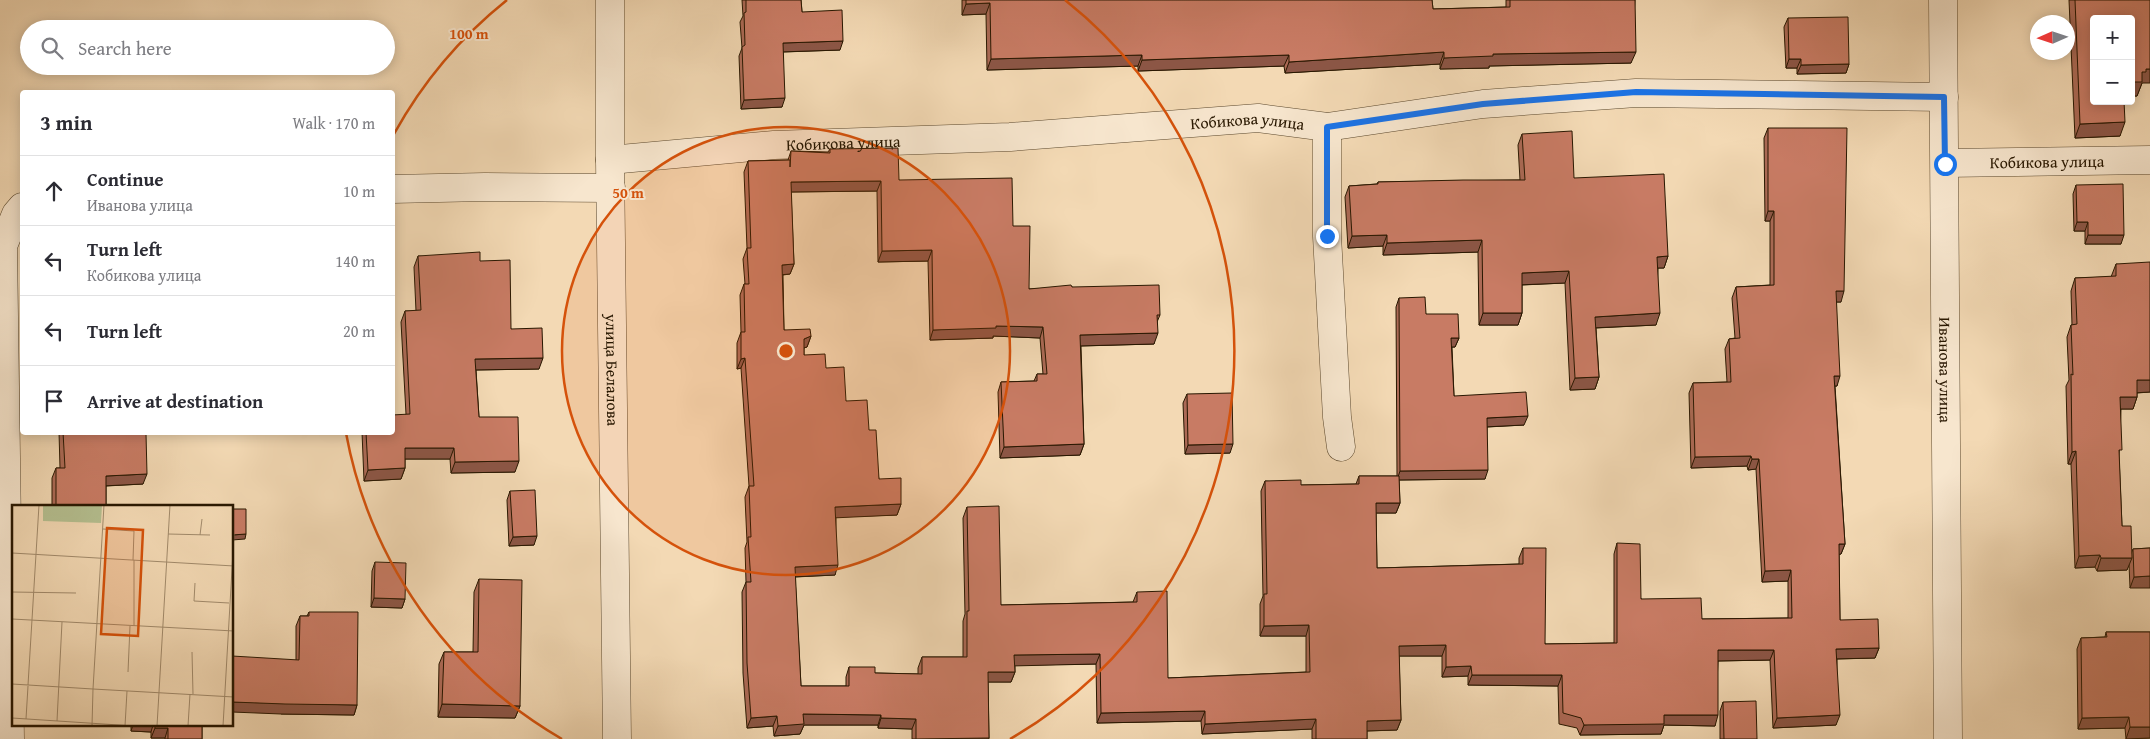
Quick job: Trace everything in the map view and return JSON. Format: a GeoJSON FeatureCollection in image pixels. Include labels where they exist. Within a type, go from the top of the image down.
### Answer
{"type":"FeatureCollection","features":[{"type":"Feature","properties":{"kind":"street","name":"улица Белалова"},"geometry":{"type":"LineString","coordinates":[[610,0],[616,739]]}},
{"type":"Feature","properties":{"kind":"street","name":"Иванова улица"},"geometry":{"type":"LineString","coordinates":[[1943,0],[1948,739]]}},
{"type":"Feature","properties":{"kind":"street","name":"Кобикова улица"},"geometry":{"type":"LineString","coordinates":[[610,160],[774,145],[1010,137],[1258,118],[1327,127],[1483,104],[1636,92],[1944,97]]}},
{"type":"Feature","properties":{"kind":"street"},"geometry":{"type":"LineString","coordinates":[[1327,127],[1327,236],[1336,408],[1341,447]]}},
{"type":"Feature","properties":{"kind":"street","name":"Кобикова улица"},"geometry":{"type":"LineString","coordinates":[[1945,164],[2150,160]]}},
{"type":"Feature","properties":{"kind":"street"},"geometry":{"type":"LineString","coordinates":[[395,190],[485,186],[611,188]]}},
{"type":"Feature","properties":{"kind":"street"},"geometry":{"type":"LineString","coordinates":[[10,739],[3,246],[20,209]]}},
{"type":"Feature","properties":{"kind":"building"},"geometry":{"type":"Polygon","coordinates":[[[746,0],[801,0],[802,12],[842,10],[843,41],[783,43],[785,98],[744,100],[742,47],[745,45],[744,13],[746,12],[746,0]]]}},
{"type":"Feature","properties":{"kind":"building"},"geometry":{"type":"Polygon","coordinates":[[[966,0],[1432,0],[1433,9],[1510,7],[1510,0],[1635,0],[1636,52],[1493,54],[1493,56],[1444,58],[1444,52],[1289,62],[1289,55],[1142,60],[1142,55],[991,59],[990,3],[966,4],[966,0]]]}},
{"type":"Feature","properties":{"kind":"building"},"geometry":{"type":"Polygon","coordinates":[[[2075,0],[2150,0],[2150,69],[2142,72],[2142,82],[2135,82],[2135,15],[2090,15],[2090,105],[2124,105],[2125,122],[2080,124],[2075,0]]]}},
{"type":"Feature","properties":{"kind":"building"},"geometry":{"type":"Polygon","coordinates":[[[1848,17],[1849,64],[1801,65],[1801,59],[1789,59],[1788,18],[1848,17]]]}},
{"type":"Feature","properties":{"kind":"building"},"geometry":{"type":"Polygon","coordinates":[[[1768,128],[1847,128],[1844,291],[1836,291],[1840,376],[1834,376],[1845,544],[1839,544],[1840,620],[1878,619],[1879,648],[1836,649],[1840,715],[1777,718],[1774,650],[1718,650],[1718,715],[1664,715],[1664,724],[1584,725],[1581,718],[1563,713],[1562,675],[1472,675],[1471,666],[1446,667],[1446,645],[1399,646],[1401,720],[1367,721],[1367,739],[1316,739],[1316,719],[1205,724],[1205,711],[1101,713],[1100,654],[1014,655],[1015,672],[988,672],[989,738],[916,739],[916,719],[881,718],[881,715],[803,714],[804,724],[778,726],[777,716],[751,718],[747,663],[746,582],[751,582],[748,537],[751,537],[749,486],[754,486],[745,358],[741,359],[741,332],[745,332],[744,284],[749,284],[747,248],[751,248],[748,161],[790,160],[790,167],[791,151],[830,153],[830,149],[898,148],[899,180],[1012,178],[1013,226],[1030,226],[1029,289],[1071,285],[1072,287],[1159,285],[1160,315],[1157,315],[1158,333],[1080,335],[1084,444],[1004,447],[1001,382],[1037,381],[1037,374],[1047,374],[1043,327],[996,326],[996,328],[933,330],[932,250],[882,251],[881,181],[791,182],[794,264],[782,265],[784,330],[810,329],[811,336],[804,339],[804,355],[825,354],[826,368],[844,367],[846,401],[867,400],[869,430],[876,430],[879,479],[901,478],[901,504],[835,507],[838,565],[795,567],[801,686],[849,686],[849,667],[875,667],[875,673],[922,674],[922,657],[967,657],[967,611],[969,611],[967,507],[999,506],[1001,605],[1137,602],[1137,592],[1167,591],[1168,678],[1310,672],[1309,625],[1264,626],[1264,594],[1267,594],[1265,481],[1301,480],[1301,485],[1359,484],[1359,476],[1399,476],[1400,503],[1376,503],[1377,568],[1523,564],[1523,548],[1546,548],[1545,644],[1617,643],[1617,543],[1640,544],[1641,599],[1701,598],[1702,619],[1792,618],[1791,570],[1765,571],[1759,459],[1752,459],[1751,456],[1695,457],[1693,383],[1731,382],[1729,339],[1740,338],[1736,287],[1774,285],[1774,211],[1768,211],[1768,128]]]}},
{"type":"Feature","properties":{"kind":"building"},"geometry":{"type":"Polygon","coordinates":[[[1572,131],[1574,178],[1664,174],[1668,256],[1657,257],[1660,313],[1595,317],[1599,377],[1575,378],[1569,271],[1522,273],[1522,313],[1483,313],[1482,240],[1387,243],[1387,235],[1352,236],[1349,186],[1378,184],[1378,182],[1525,180],[1522,134],[1572,131]]]}},
{"type":"Feature","properties":{"kind":"building"},"geometry":{"type":"Polygon","coordinates":[[[2123,184],[2124,235],[2088,235],[2088,222],[2077,222],[2076,185],[2123,184]]]}},
{"type":"Feature","properties":{"kind":"building"},"geometry":{"type":"Polygon","coordinates":[[[480,252],[480,261],[510,260],[511,329],[542,328],[543,358],[475,359],[479,417],[518,417],[519,461],[455,462],[454,448],[405,448],[405,468],[368,470],[366,435],[395,435],[395,415],[410,414],[405,311],[421,310],[418,256],[480,252]]]}},
{"type":"Feature","properties":{"kind":"building"},"geometry":{"type":"Polygon","coordinates":[[[2150,262],[2150,380],[2137,380],[2137,397],[2120,397],[2122,450],[2119,450],[2122,526],[2131,526],[2132,558],[2101,558],[2100,555],[2079,556],[2076,451],[2072,452],[2071,374],[2073,375],[2071,325],[2077,324],[2075,278],[2116,276],[2116,264],[2150,262]]]}},
{"type":"Feature","properties":{"kind":"building"},"geometry":{"type":"Polygon","coordinates":[[[1425,297],[1426,314],[1458,314],[1459,338],[1451,338],[1454,396],[1526,392],[1528,416],[1487,418],[1488,470],[1400,471],[1399,298],[1425,297]]]}},
{"type":"Feature","properties":{"kind":"building"},"geometry":{"type":"Polygon","coordinates":[[[1232,393],[1233,444],[1188,445],[1187,394],[1232,393]]]}},
{"type":"Feature","properties":{"kind":"building"},"geometry":{"type":"Polygon","coordinates":[[[63,435],[146,435],[147,474],[106,476],[106,505],[56,505],[56,468],[65,468],[63,435]]]}},
{"type":"Feature","properties":{"kind":"building"},"geometry":{"type":"Polygon","coordinates":[[[535,490],[537,536],[513,537],[510,491],[535,490]]]}},
{"type":"Feature","properties":{"kind":"building"},"geometry":{"type":"Polygon","coordinates":[[[234,509],[246,509],[246,534],[234,535],[234,509]]]}},
{"type":"Feature","properties":{"kind":"building"},"geometry":{"type":"Polygon","coordinates":[[[2150,548],[2150,576],[2134,577],[2133,549],[2150,548]]]}},
{"type":"Feature","properties":{"kind":"building"},"geometry":{"type":"Polygon","coordinates":[[[375,562],[406,563],[405,599],[374,598],[375,562]]]}},
{"type":"Feature","properties":{"kind":"building"},"geometry":{"type":"Polygon","coordinates":[[[479,579],[522,580],[520,706],[442,704],[444,652],[478,652],[479,579]]]}},
{"type":"Feature","properties":{"kind":"building"},"geometry":{"type":"Polygon","coordinates":[[[309,612],[358,612],[357,705],[234,702],[234,656],[299,660],[300,616],[309,616],[309,612]]]}},
{"type":"Feature","properties":{"kind":"building"},"geometry":{"type":"Polygon","coordinates":[[[2106,632],[2150,632],[2150,727],[2130,727],[2129,717],[2082,718],[2081,638],[2107,637],[2106,632]]]}},
{"type":"Feature","properties":{"kind":"building"},"geometry":{"type":"Polygon","coordinates":[[[1756,701],[1757,739],[1724,739],[1723,702],[1756,701]]]}},
{"type":"Feature","properties":{"kind":"building"},"geometry":{"type":"Polygon","coordinates":[[[155,726],[202,726],[202,739],[168,739],[168,728],[155,728],[155,726]]]}},
{"type":"Feature","properties":{"kind":"route"},"geometry":{"type":"LineString","coordinates":[[1327,236],[1327,127],[1483,104],[1636,92],[1944,97],[1945,164]]}}]}
